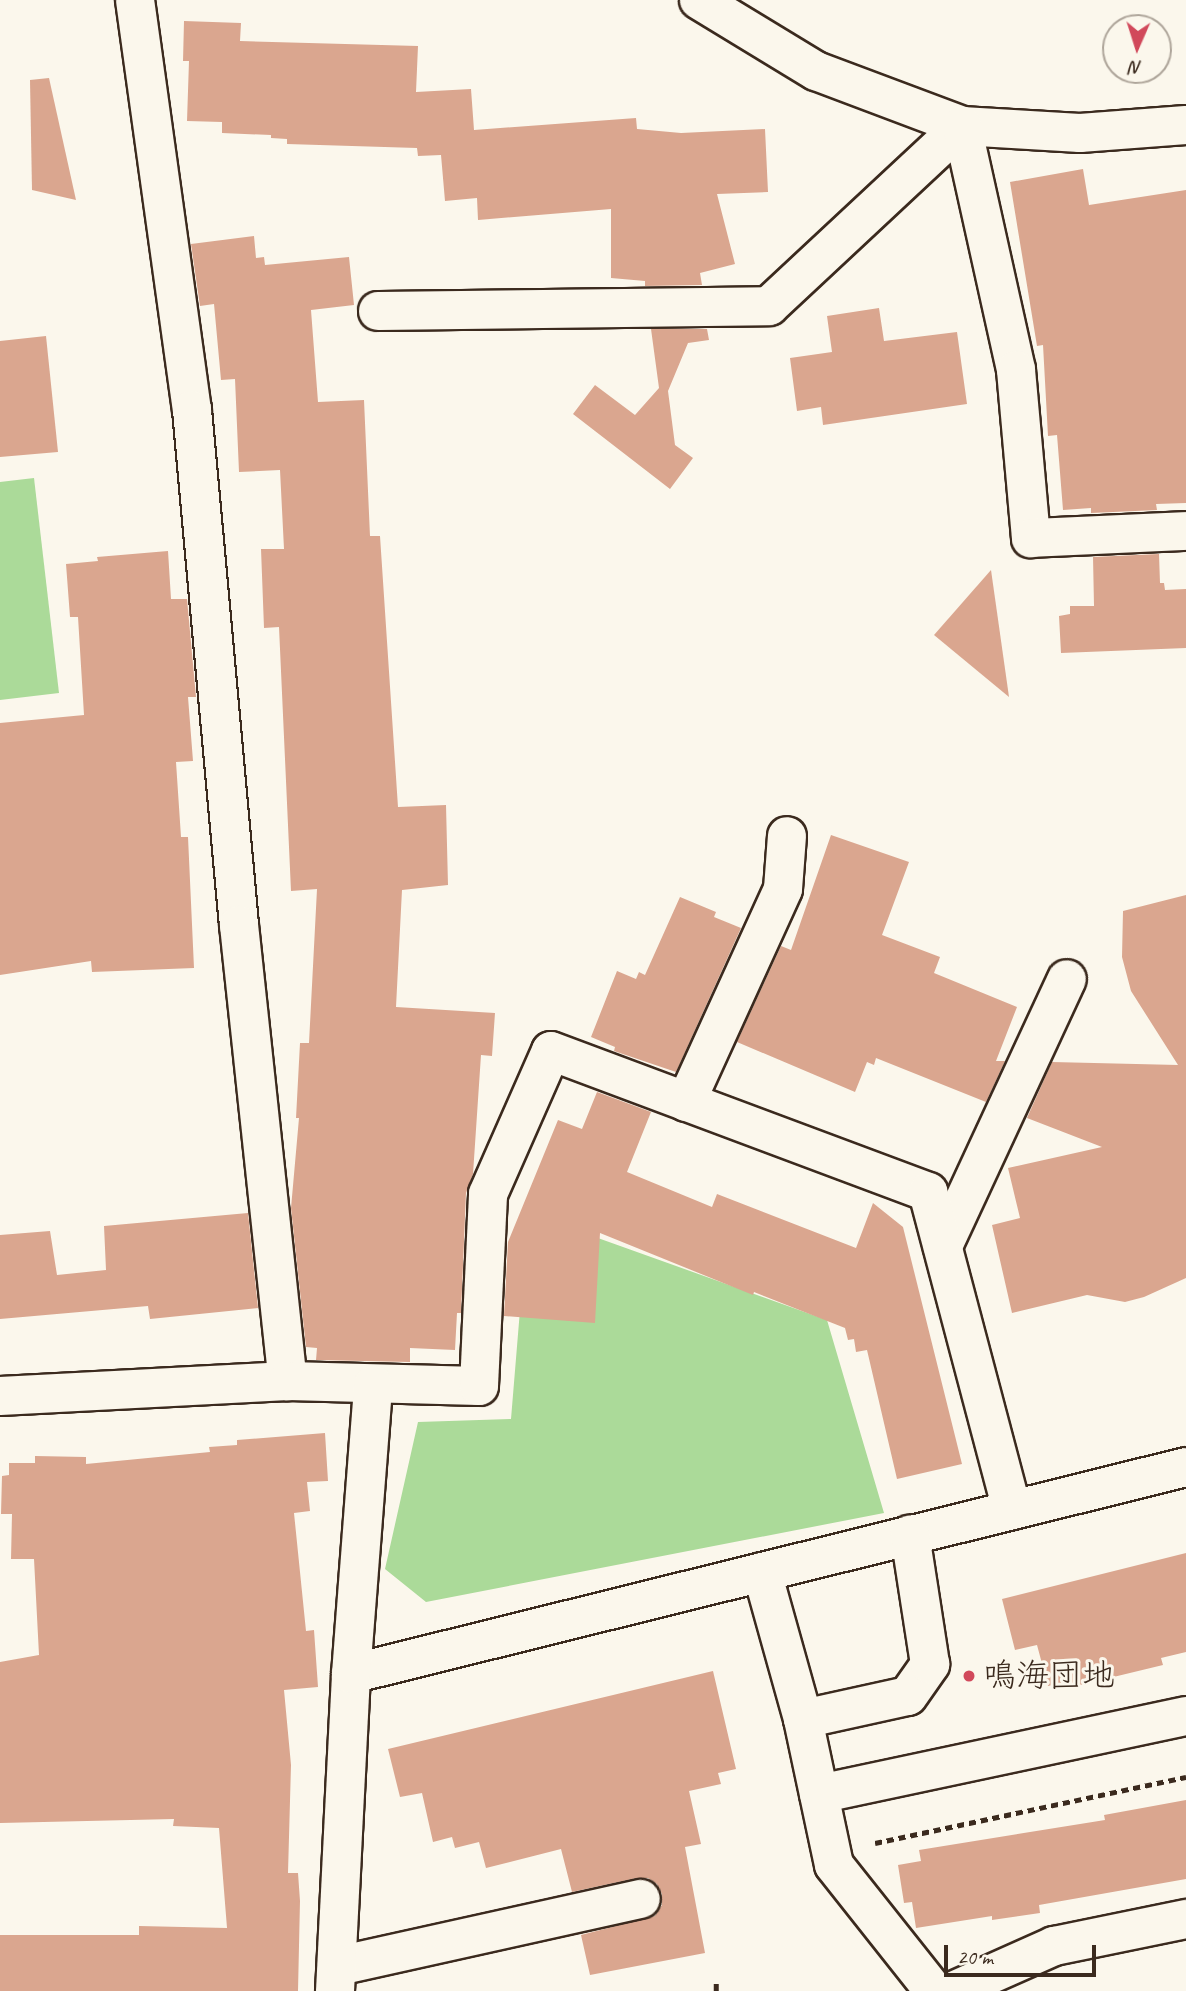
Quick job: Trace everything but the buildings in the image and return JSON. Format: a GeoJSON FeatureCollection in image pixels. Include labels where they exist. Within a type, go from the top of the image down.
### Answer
{"type":"FeatureCollection","features":[{"type":"Feature","properties":{"kind":"street"},"geometry":{"type":"LineString","coordinates":[[135,0],[192,410],[237,911],[288,1381]]}},
{"type":"Feature","properties":{"kind":"street"},"geometry":{"type":"LineString","coordinates":[[699,0],[816,71],[962,126],[1080,133],[1186,125]]}},
{"type":"Feature","properties":{"kind":"street"},"geometry":{"type":"LineString","coordinates":[[378,311],[769,306],[962,126]]}},
{"type":"Feature","properties":{"kind":"street"},"geometry":{"type":"LineString","coordinates":[[962,126],[1016,370],[1031,538],[1186,531]]}},
{"type":"Feature","properties":{"kind":"street"},"geometry":{"type":"LineString","coordinates":[[687,1102],[783,889],[787,836]]}},
{"type":"Feature","properties":{"kind":"street"},"geometry":{"type":"LineString","coordinates":[[943,1246],[1067,979]]}},
{"type":"Feature","properties":{"kind":"street"},"geometry":{"type":"LineString","coordinates":[[0,1396],[288,1381],[480,1386],[488,1194],[551,1051],[928,1192],[1012,1510]]}},
{"type":"Feature","properties":{"kind":"street"},"geometry":{"type":"LineString","coordinates":[[373,1385],[351,1674],[337,1978],[641,1899]]}},
{"type":"Feature","properties":{"kind":"street"},"geometry":{"type":"LineString","coordinates":[[351,1674],[1186,1467]]}},
{"type":"Feature","properties":{"kind":"street"},"geometry":{"type":"LineString","coordinates":[[803,1719],[908,1696],[930,1664],[910,1535]]}},
{"type":"Feature","properties":{"kind":"street"},"geometry":{"type":"LineString","coordinates":[[762,1572],[803,1719],[834,1865],[934,1991]]}},
{"type":"Feature","properties":{"kind":"street"},"geometry":{"type":"LineString","coordinates":[[819,1794],[1186,1716]]}},
{"type":"Feature","properties":{"kind":"street"},"geometry":{"type":"LineString","coordinates":[[953,1991],[1055,1945],[1186,1919]]}},
{"type":"Feature","properties":{"kind":"path"},"geometry":{"type":"LineString","coordinates":[[831,1852],[1186,1777]]}},
{"type":"Feature","properties":{"kind":"path"},"geometry":{"type":"LineString","coordinates":[[716,1983],[716,1991]]}},
{"type":"Feature","properties":{"kind":"green space"},"geometry":{"type":"Polygon","coordinates":[[[34,478],[59,693],[0,700],[0,482],[34,478]]]}},
{"type":"Feature","properties":{"kind":"green space"},"geometry":{"type":"Polygon","coordinates":[[[528,1213],[827,1320],[884,1513],[426,1602],[385,1569],[418,1422],[511,1419],[528,1213]]]}},
{"type":"Feature","properties":{"kind":"place","name":"鳴海団地"},"geometry":{"type":"Point","coordinates":[969,1676]}}]}
